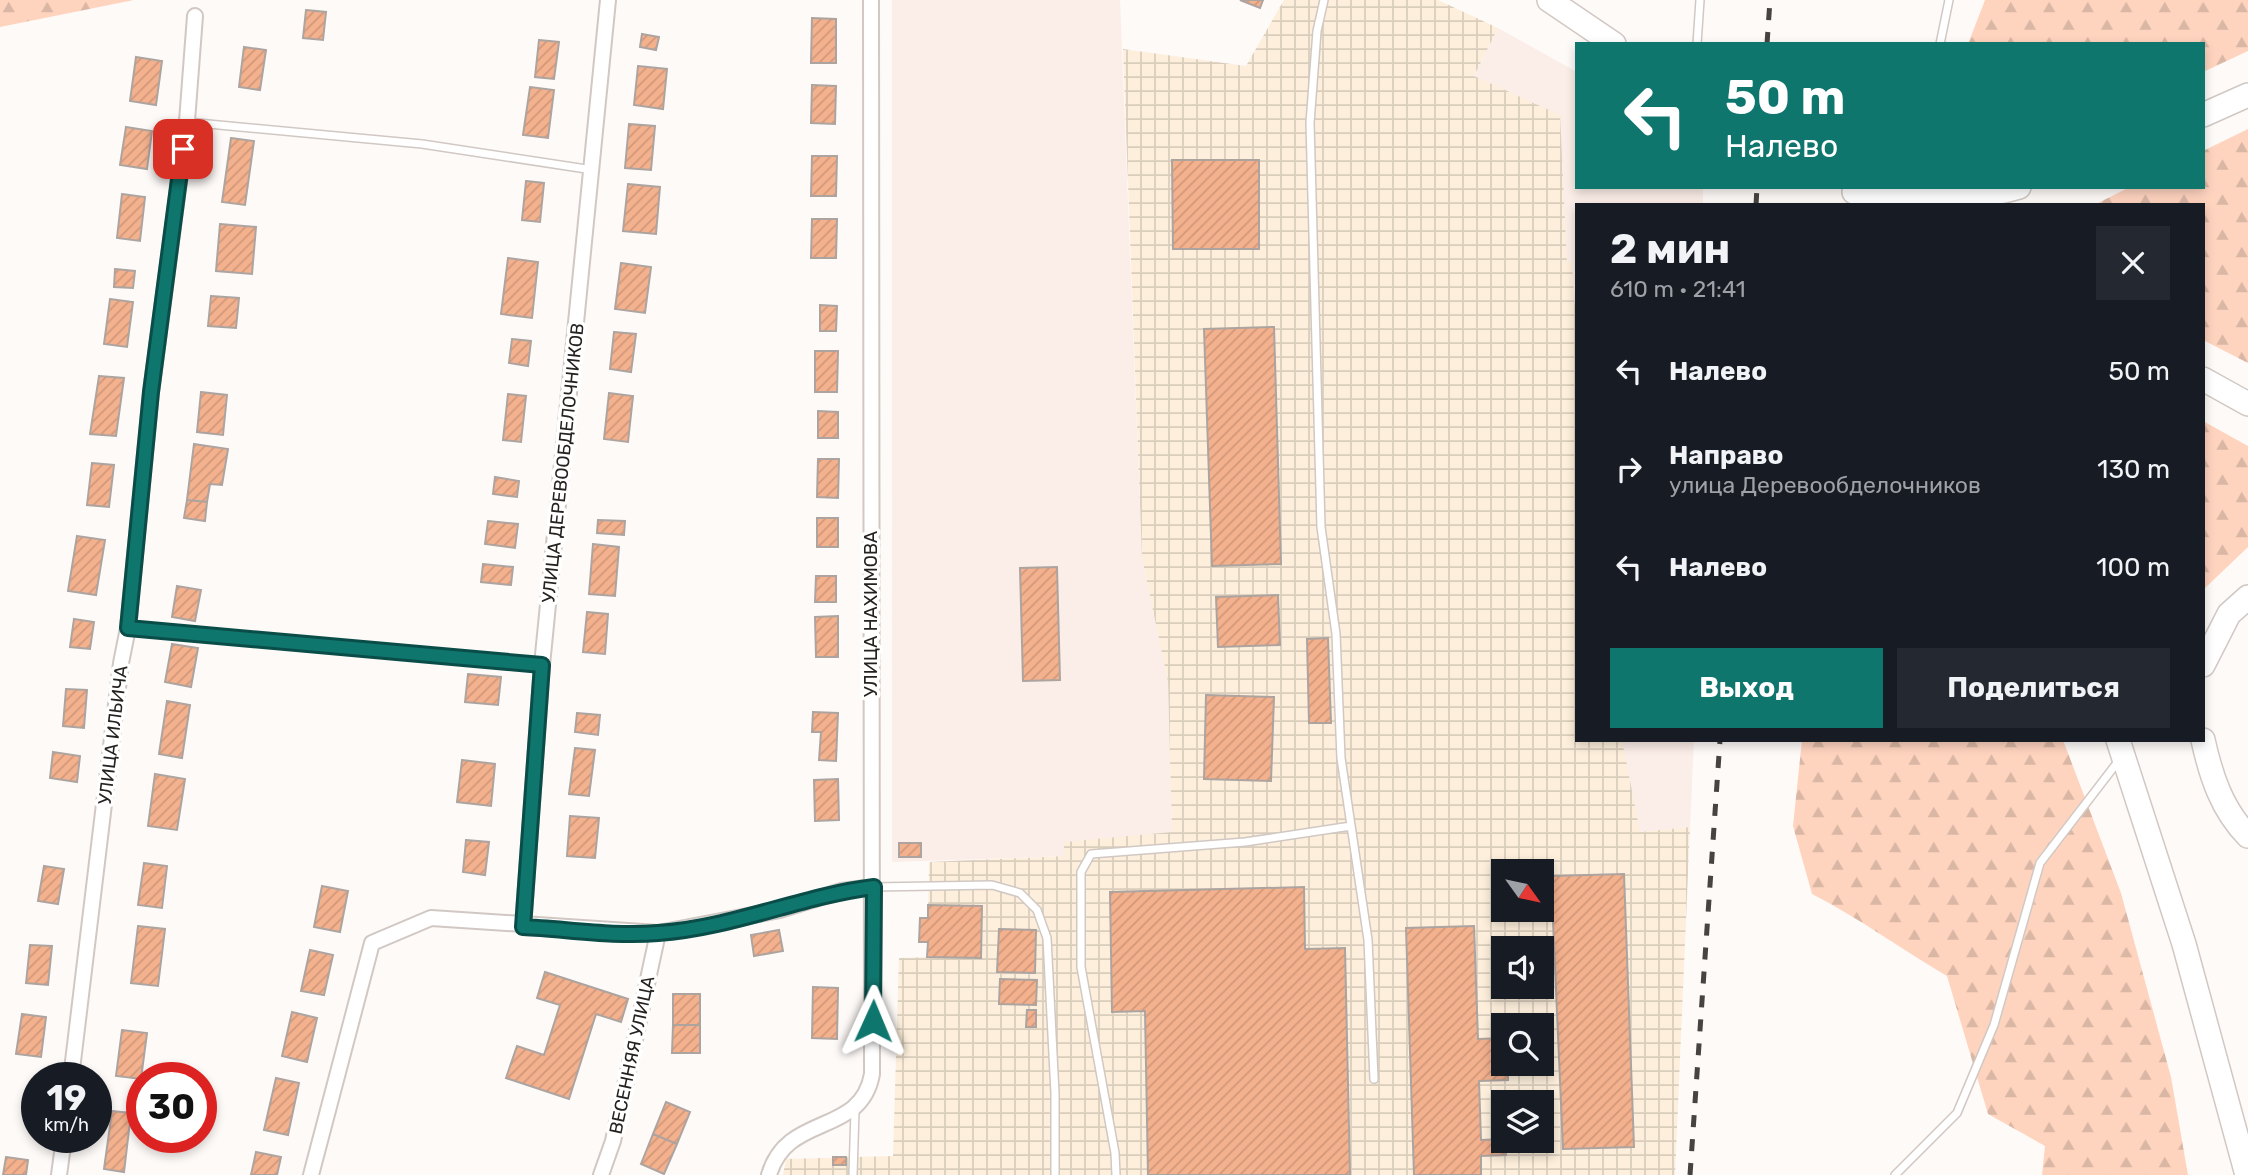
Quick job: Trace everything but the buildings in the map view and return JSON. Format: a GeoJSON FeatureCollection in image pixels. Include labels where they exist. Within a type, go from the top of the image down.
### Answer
{"type":"FeatureCollection","features":[{"type":"Feature","properties":{"kind":"main road"},"geometry":{"type":"LineString","coordinates":[[1549,0],[1611,42]]}},
{"type":"Feature","properties":{"kind":"main road"},"geometry":{"type":"LineString","coordinates":[[2205,114],[2248,95]]}},
{"type":"Feature","properties":{"kind":"main road"},"geometry":{"type":"LineString","coordinates":[[1855,195],[1946,198],[1983,196],[2011,189]]}},
{"type":"Feature","properties":{"kind":"main road"},"geometry":{"type":"LineString","coordinates":[[2205,380],[2248,404]]}},
{"type":"Feature","properties":{"kind":"main road"},"geometry":{"type":"LineString","coordinates":[[2205,660],[2229,614],[2248,597]]}},
{"type":"Feature","properties":{"kind":"main road"},"geometry":{"type":"LineString","coordinates":[[2203,742],[2210,771],[2232,820],[2248,836]]}},
{"type":"Feature","properties":{"kind":"main road"},"geometry":{"type":"LineString","coordinates":[[2120,748],[2184,944],[2247,1175]]}},
{"type":"Feature","properties":{"kind":"street","name":"УЛИЦА ДЕРЕВООБДЕЛОЧНИКОВ"},"geometry":{"type":"LineString","coordinates":[[523,927],[542,665],[608,0]]}},
{"type":"Feature","properties":{"kind":"street","name":"УЛИЦА НАХИМОВА"},"geometry":{"type":"LineString","coordinates":[[855,1110],[870,1088],[872,1074],[874,887],[869,129],[871,0]]}},
{"type":"Feature","properties":{"kind":"street","name":"УЛИЦА ИЛЬИЧА"},"geometry":{"type":"LineString","coordinates":[[73,1062],[121,663],[128,628],[151,392],[187,121],[195,16]]}},
{"type":"Feature","properties":{"kind":"street"},"geometry":{"type":"LineString","coordinates":[[311,1175],[372,943],[431,918],[523,927],[658,933],[780,910],[841,891],[874,887]]}},
{"type":"Feature","properties":{"kind":"street","name":"ВЕСЕННЯЯ УЛИЦА"},"geometry":{"type":"LineString","coordinates":[[601,1175],[613,1141],[658,933]]}},
{"type":"Feature","properties":{"kind":"street"},"geometry":{"type":"LineString","coordinates":[[769,1175],[778,1154],[796,1136],[855,1110]]}},
{"type":"Feature","properties":{"kind":"street"},"geometry":{"type":"LineString","coordinates":[[59,1175],[62,1153]]}},
{"type":"Feature","properties":{"kind":"lane"},"geometry":{"type":"LineString","coordinates":[[1324,0],[1317,31],[1310,123],[1321,527],[1336,634],[1341,758],[1368,940],[1374,1079]]}},
{"type":"Feature","properties":{"kind":"lane"},"geometry":{"type":"LineString","coordinates":[[1698,42],[1700,0]]}},
{"type":"Feature","properties":{"kind":"lane"},"geometry":{"type":"LineString","coordinates":[[1940,42],[1949,0]]}},
{"type":"Feature","properties":{"kind":"lane"},"geometry":{"type":"LineString","coordinates":[[187,121],[422,144],[593,170]]}},
{"type":"Feature","properties":{"kind":"lane"},"geometry":{"type":"LineString","coordinates":[[128,628],[542,665]]}},
{"type":"Feature","properties":{"kind":"lane"},"geometry":{"type":"LineString","coordinates":[[1895,1175],[1956,1113],[1994,1025],[2040,863],[2120,748]]}},
{"type":"Feature","properties":{"kind":"lane"},"geometry":{"type":"LineString","coordinates":[[1116,1175],[1115,1153],[1081,967],[1081,872],[1091,855],[1245,842],[1351,826]]}},
{"type":"Feature","properties":{"kind":"lane"},"geometry":{"type":"LineString","coordinates":[[874,887],[992,885],[1020,893],[1037,910],[1047,938],[1055,1093],[1055,1175]]}},
{"type":"Feature","properties":{"kind":"lane"},"geometry":{"type":"LineString","coordinates":[[853,1175],[855,1110]]}},
{"type":"Feature","properties":{"kind":"shaded area"},"geometry":{"type":"Polygon","coordinates":[[[892,0],[1120,0],[1142,558],[1168,682],[1172,833],[1065,842],[1065,856],[892,862],[892,0]]]}},
{"type":"Feature","properties":{"kind":"shaded area"},"geometry":{"type":"Polygon","coordinates":[[[1284,0],[1438,0],[1498,28],[1474,76],[1560,115],[1567,262],[1572,262],[1575,308],[1575,742],[1622,742],[1640,832],[1690,827],[1675,1175],[783,1175],[786,1159],[893,1156],[899,958],[927,957],[927,942],[919,942],[928,918],[929,862],[1064,856],[1064,842],[1172,832],[1168,682],[1142,558],[1123,49],[1246,66],[1284,0]]]}},
{"type":"Feature","properties":{"kind":"shaded area"},"geometry":{"type":"Polygon","coordinates":[[[1498,28],[1575,71],[1575,189],[1703,189],[1703,203],[1575,203],[1575,309],[1572,263],[1567,262],[1474,76],[1498,28]]]}},
{"type":"Feature","properties":{"kind":"shaded area"},"geometry":{"type":"Polygon","coordinates":[[[1622,742],[1694,742],[1690,827],[1639,832],[1622,742]]]}},
{"type":"Feature","properties":{"kind":"green space"},"geometry":{"type":"Polygon","coordinates":[[[0,0],[134,0],[0,27],[0,0]]]}},
{"type":"Feature","properties":{"kind":"green space"},"geometry":{"type":"Polygon","coordinates":[[[1985,0],[2248,0],[2248,51],[2205,71],[2205,42],[1969,42],[1985,0]]]}},
{"type":"Feature","properties":{"kind":"green space"},"geometry":{"type":"Polygon","coordinates":[[[2248,129],[2248,363],[2205,341],[2205,203],[2098,203],[2126,189],[2205,189],[2205,150],[2248,129]]]}},
{"type":"Feature","properties":{"kind":"green space"},"geometry":{"type":"Polygon","coordinates":[[[2205,422],[2248,446],[2248,547],[2205,588],[2205,422]]]}},
{"type":"Feature","properties":{"kind":"green space"},"geometry":{"type":"Polygon","coordinates":[[[1802,742],[2064,742],[2121,893],[2171,1077],[2188,1175],[2042,1175],[2045,1146],[1988,1114],[1947,976],[1812,894],[1793,826],[1802,742]]]}},
{"type":"Feature","properties":{"kind":"railway"},"geometry":{"type":"LineString","coordinates":[[1767,42],[1770,0]]}},
{"type":"Feature","properties":{"kind":"railway"},"geometry":{"type":"LineString","coordinates":[[1756,203],[1757,189]]}},
{"type":"Feature","properties":{"kind":"railway"},"geometry":{"type":"LineString","coordinates":[[1690,1175],[1720,742]]}},
{"type":"Feature","properties":{"kind":"route"},"geometry":{"type":"LineString","coordinates":[[183,149],[151,392],[128,628],[542,665],[523,927],[658,933],[780,910],[841,891],[874,887],[873,1021]]}}]}
